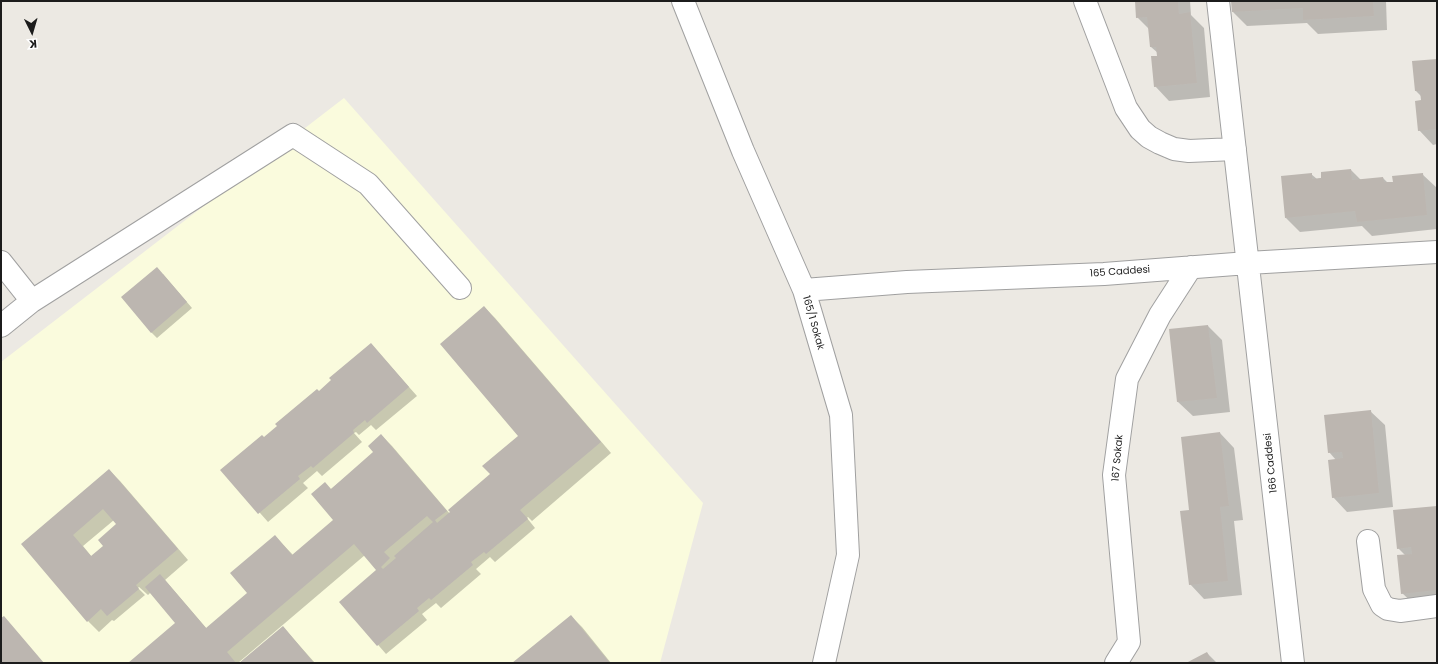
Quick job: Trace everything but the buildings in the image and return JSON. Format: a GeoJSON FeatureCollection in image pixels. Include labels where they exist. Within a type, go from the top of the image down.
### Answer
{"type":"FeatureCollection","features":[{"type":"Feature","properties":{"kind":"street","name":"165/1 Sokak"},"geometry":{"type":"LineString","coordinates":[[683,1],[743,151],[804,290],[840,415],[848,556],[824,663]]}},
{"type":"Feature","properties":{"kind":"street"},"geometry":{"type":"LineString","coordinates":[[1085,1],[1126,108],[1140,129],[1160,144],[1174,149],[1190,151],[1235,149]]}},
{"type":"Feature","properties":{"kind":"street","name":"166 Caddesi"},"geometry":{"type":"LineString","coordinates":[[1218,1],[1293,663]]}},
{"type":"Feature","properties":{"kind":"street"},"geometry":{"type":"LineString","coordinates":[[1,326],[32,301],[293,135],[368,184],[460,288]]}},
{"type":"Feature","properties":{"kind":"street","name":"165 Caddesi"},"geometry":{"type":"LineString","coordinates":[[804,290],[908,282],[1104,274],[1248,263],[1437,252]]}},
{"type":"Feature","properties":{"kind":"street"},"geometry":{"type":"LineString","coordinates":[[1,262],[32,301]]}},
{"type":"Feature","properties":{"kind":"street","name":"167 Sokak"},"geometry":{"type":"LineString","coordinates":[[1116,663],[1129,642],[1114,475],[1127,379],[1160,315],[1191,267]]}},
{"type":"Feature","properties":{"kind":"street"},"geometry":{"type":"LineString","coordinates":[[1368,541],[1374,589],[1382,605],[1388,610],[1437,606]]}},
{"type":"Feature","properties":{"kind":"shaded area"},"geometry":{"type":"Polygon","coordinates":[[[344,98],[703,503],[660,663],[1,663],[1,362],[344,98]]]}}]}
